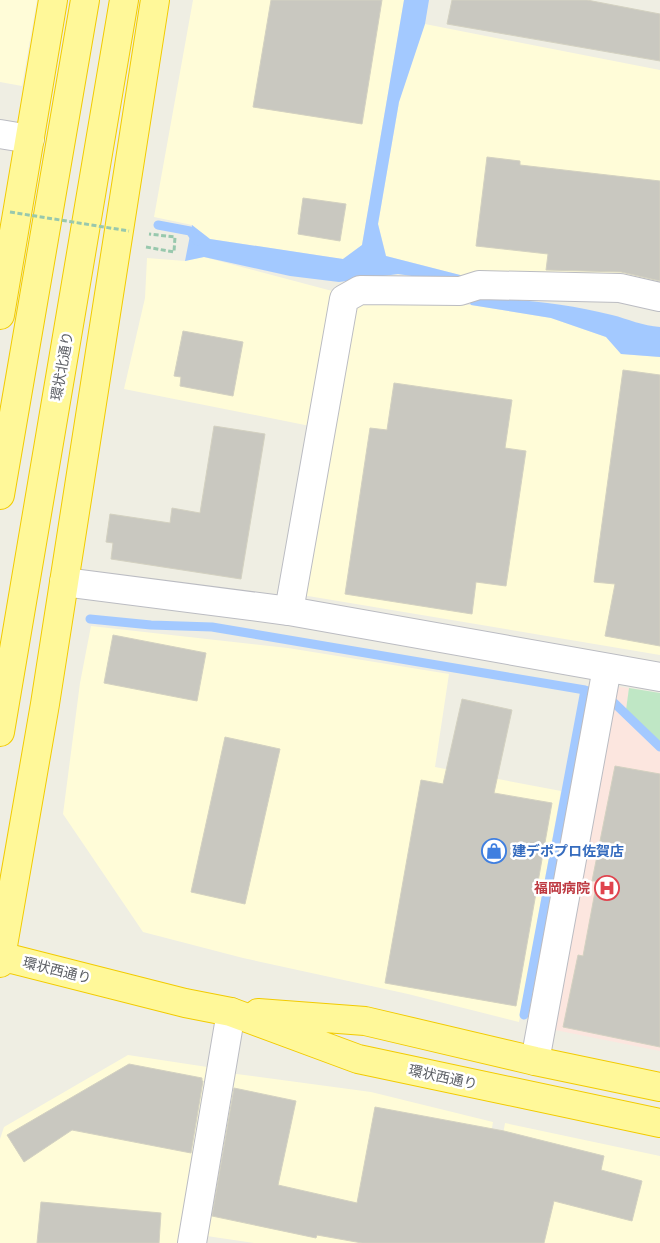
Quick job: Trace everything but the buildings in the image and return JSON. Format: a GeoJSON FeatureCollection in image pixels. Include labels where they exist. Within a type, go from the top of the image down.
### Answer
{"type":"FeatureCollection","features":[{"type":"Feature","properties":{"kind":"highway"},"geometry":{"type":"LineString","coordinates":[[0,315],[53,0]]}},
{"type":"Feature","properties":{"kind":"highway"},"geometry":{"type":"LineString","coordinates":[[0,495],[85,0]]}},
{"type":"Feature","properties":{"kind":"highway","name":"環状北通り"},"geometry":{"type":"LineString","coordinates":[[0,732],[124,0]]}},
{"type":"Feature","properties":{"kind":"highway"},"geometry":{"type":"LineString","coordinates":[[0,959],[45,704],[155,0]]}},
{"type":"Feature","properties":{"kind":"highway","name":"環状西通り"},"geometry":{"type":"LineString","coordinates":[[0,959],[231,1012],[358,1059],[660,1123]]}},
{"type":"Feature","properties":{"kind":"highway","name":"環状西通り"},"geometry":{"type":"LineString","coordinates":[[231,1012],[289,1014],[366,1021],[535,1061],[660,1087]]}},
{"type":"Feature","properties":{"kind":"street"},"geometry":{"type":"LineString","coordinates":[[0,134],[30,139]]}},
{"type":"Feature","properties":{"kind":"street"},"geometry":{"type":"LineString","coordinates":[[289,610],[344,299],[360,290],[469,288],[620,288],[660,298]]}},
{"type":"Feature","properties":{"kind":"street"},"geometry":{"type":"LineString","coordinates":[[64,582],[289,610],[604,685],[660,677]]}},
{"type":"Feature","properties":{"kind":"street"},"geometry":{"type":"LineString","coordinates":[[535,1061],[604,685]]}},
{"type":"Feature","properties":{"kind":"street"},"geometry":{"type":"LineString","coordinates":[[192,1243],[231,1012]]}},
{"type":"Feature","properties":{"kind":"path"},"geometry":{"type":"LineString","coordinates":[[10,212],[138,232]]}},
{"type":"Feature","properties":{"kind":"path"},"geometry":{"type":"LineString","coordinates":[[144,246],[174,252],[175,237],[148,234]]}},
{"type":"Feature","properties":{"kind":"shaded area"},"geometry":{"type":"Polygon","coordinates":[[[0,0],[37,0],[22,86],[0,82],[0,0]]]}},
{"type":"Feature","properties":{"kind":"shaded area"},"geometry":{"type":"Polygon","coordinates":[[[193,0],[404,0],[362,245],[343,259],[210,239],[192,225],[154,217],[193,0]]]}},
{"type":"Feature","properties":{"kind":"shaded area"},"geometry":{"type":"Polygon","coordinates":[[[425,24],[660,70],[660,291],[468,277],[386,256],[378,224],[399,102],[425,24]]]}},
{"type":"Feature","properties":{"kind":"shaded area"},"geometry":{"type":"Polygon","coordinates":[[[204,257],[336,292],[315,427],[124,389],[145,298],[147,258],[185,261],[204,257]]]}},
{"type":"Feature","properties":{"kind":"shaded area"},"geometry":{"type":"Polygon","coordinates":[[[353,302],[471,305],[551,318],[606,337],[621,354],[660,357],[660,655],[302,595],[353,302]]]}},
{"type":"Feature","properties":{"kind":"shaded area"},"geometry":{"type":"Polygon","coordinates":[[[91,626],[288,648],[449,674],[435,767],[561,791],[519,1022],[408,994],[243,958],[143,932],[63,814],[80,683],[91,626]]]}},
{"type":"Feature","properties":{"kind":"shaded area","name":"福岡病院"},"geometry":{"type":"Polygon","coordinates":[[[592,683],[629,688],[626,711],[660,750],[660,1051],[530,1025],[592,683]]]}},
{"type":"Feature","properties":{"kind":"shaded area"},"geometry":{"type":"Polygon","coordinates":[[[128,1055],[214,1068],[183,1243],[0,1243],[0,1139],[4,1127],[128,1055]]]}},
{"type":"Feature","properties":{"kind":"shaded area"},"geometry":{"type":"Polygon","coordinates":[[[229,1073],[371,1092],[493,1122],[473,1243],[254,1243],[200,1235],[229,1073]]]}},
{"type":"Feature","properties":{"kind":"shaded area"},"geometry":{"type":"Polygon","coordinates":[[[505,1123],[660,1156],[660,1243],[484,1243],[505,1123]]]}},
{"type":"Feature","properties":{"kind":"green space"},"geometry":{"type":"Polygon","coordinates":[[[629,688],[660,693],[660,744],[626,710],[629,688]]]}},
{"type":"Feature","properties":{"kind":"water"},"geometry":{"type":"Polygon","coordinates":[[[404,0],[429,0],[425,24],[399,102],[378,224],[386,256],[468,277],[482,297],[564,305],[660,327],[660,357],[621,354],[606,337],[551,318],[471,305],[462,289],[452,282],[398,274],[339,282],[290,276],[204,257],[185,261],[192,225],[210,239],[343,259],[362,245],[404,0]]]}},
{"type":"Feature","properties":{"kind":"waterway"},"geometry":{"type":"LineString","coordinates":[[158,225],[190,231],[197,241]]}},
{"type":"Feature","properties":{"kind":"waterway"},"geometry":{"type":"LineString","coordinates":[[90,619],[151,625],[212,627],[585,690],[608,697],[660,747]]}},
{"type":"Feature","properties":{"kind":"waterway"},"geometry":{"type":"LineString","coordinates":[[524,1015],[585,690]]}},
{"type":"Feature","properties":{"kind":"place","name":"建デポプロ佐賀店"},"geometry":{"type":"Point","coordinates":[494,851]}},
{"type":"Feature","properties":{"kind":"place","name":"福岡病院"},"geometry":{"type":"Point","coordinates":[607,888]}}]}
